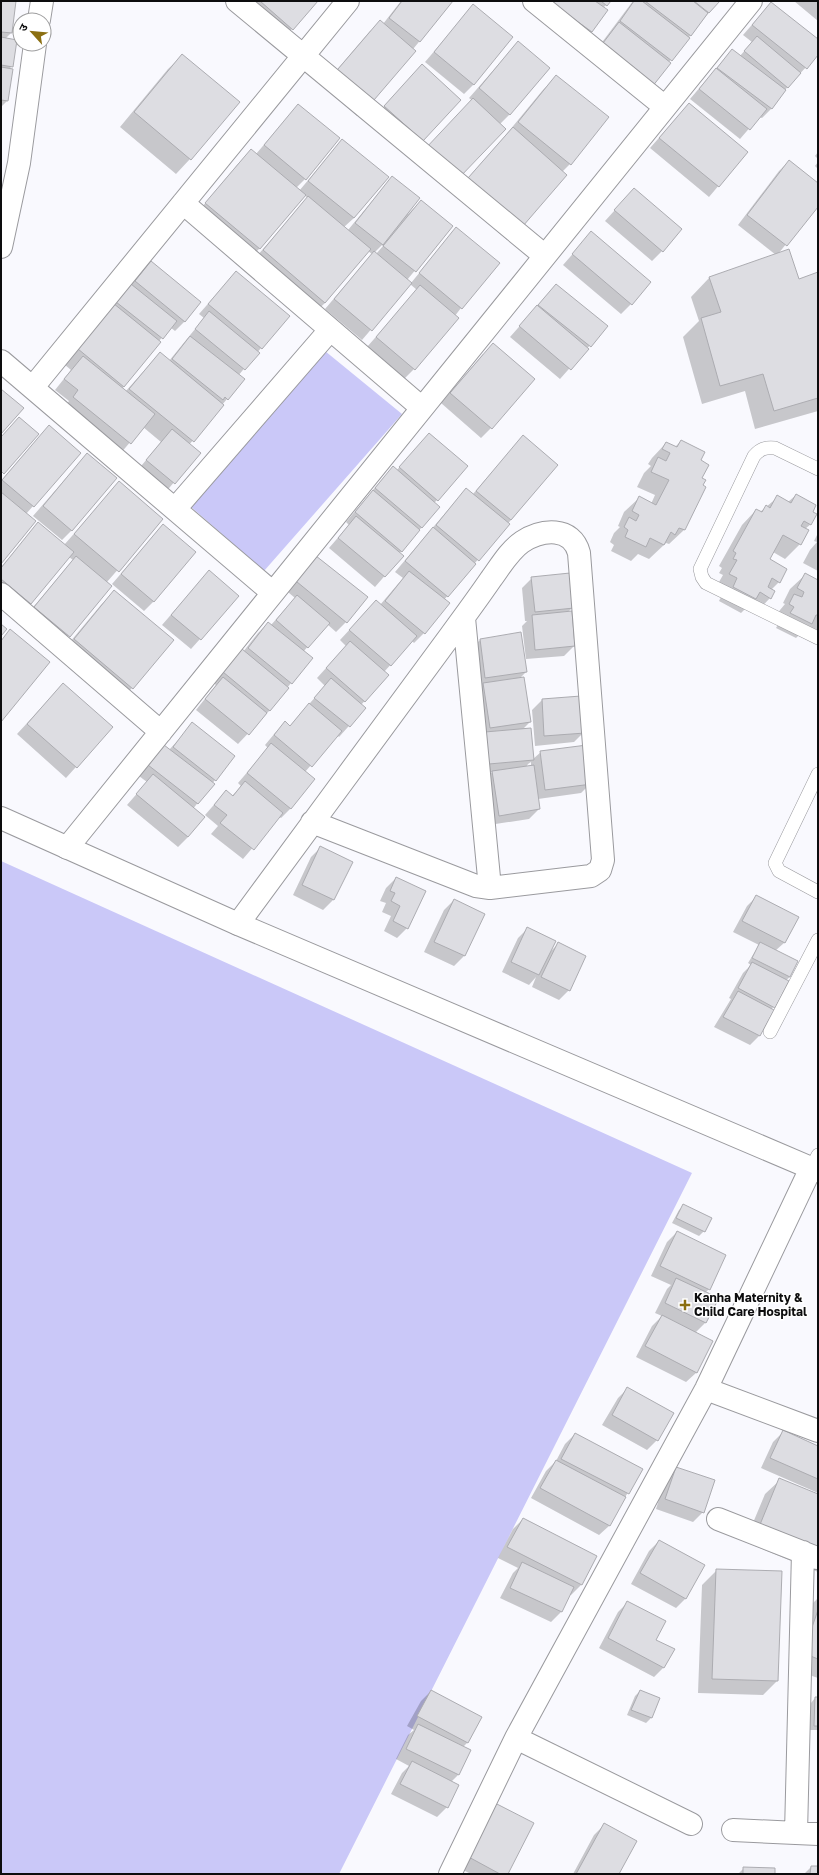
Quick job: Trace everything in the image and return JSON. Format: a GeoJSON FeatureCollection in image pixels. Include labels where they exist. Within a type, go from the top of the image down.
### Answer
{"type":"FeatureCollection","features":[{"type":"Feature","properties":{"kind":"street"},"geometry":{"type":"LineString","coordinates":[[40,12],[42,1]]}},
{"type":"Feature","properties":{"kind":"street"},"geometry":{"type":"LineString","coordinates":[[237,1],[545,256]]}},
{"type":"Feature","properties":{"kind":"street"},"geometry":{"type":"LineString","coordinates":[[33,387],[348,1]]}},
{"type":"Feature","properties":{"kind":"street"},"geometry":{"type":"LineString","coordinates":[[534,1],[665,107]]}},
{"type":"Feature","properties":{"kind":"street"},"geometry":{"type":"LineString","coordinates":[[68,848],[751,1]]}},
{"type":"Feature","properties":{"kind":"street"},"geometry":{"type":"LineString","coordinates":[[1,247],[10,162],[33,52]]}},
{"type":"Feature","properties":{"kind":"street"},"geometry":{"type":"LineString","coordinates":[[182,203],[422,408]]}},
{"type":"Feature","properties":{"kind":"street"},"geometry":{"type":"LineString","coordinates":[[175,509],[330,330]]}},
{"type":"Feature","properties":{"kind":"street"},"geometry":{"type":"LineString","coordinates":[[1,361],[273,593]]}},
{"type":"Feature","properties":{"kind":"street"},"geometry":{"type":"LineString","coordinates":[[238,924],[312,822],[464,618],[506,558],[521,543],[536,534],[565,534],[573,539],[577,545],[579,553],[603,860],[600,870],[591,876],[490,888],[469,884],[312,822]]}},
{"type":"Feature","properties":{"kind":"street"},"geometry":{"type":"LineString","coordinates":[[1,594],[161,732]]}},
{"type":"Feature","properties":{"kind":"street"},"geometry":{"type":"LineString","coordinates":[[464,618],[490,888]]}},
{"type":"Feature","properties":{"kind":"street"},"geometry":{"type":"LineString","coordinates":[[1,818],[238,924],[816,1165],[706,1389],[516,1738],[450,1874]]}},
{"type":"Feature","properties":{"kind":"street"},"geometry":{"type":"LineString","coordinates":[[706,1389],[818,1431]]}},
{"type":"Feature","properties":{"kind":"street"},"geometry":{"type":"LineString","coordinates":[[718,1519],[810,1555],[796,1833]]}},
{"type":"Feature","properties":{"kind":"street"},"geometry":{"type":"LineString","coordinates":[[516,1738],[691,1824]]}},
{"type":"Feature","properties":{"kind":"street"},"geometry":{"type":"LineString","coordinates":[[733,1830],[818,1834]]}},
{"type":"Feature","properties":{"kind":"lane"},"geometry":{"type":"LineString","coordinates":[[818,469],[775,448],[767,447],[760,450],[754,456],[700,569],[702,577],[706,583],[818,638]]}},
{"type":"Feature","properties":{"kind":"lane"},"geometry":{"type":"LineString","coordinates":[[818,774],[775,863],[779,871],[818,892]]}},
{"type":"Feature","properties":{"kind":"lane"},"geometry":{"type":"LineString","coordinates":[[770,1032],[818,940]]}},
{"type":"Feature","properties":{"kind":"shaded area"},"geometry":{"type":"Polygon","coordinates":[[[325,351],[402,414],[264,571],[190,506],[325,351]]]}},
{"type":"Feature","properties":{"kind":"shaded area"},"geometry":{"type":"Polygon","coordinates":[[[1,861],[692,1173],[339,1874],[1,1874],[1,861]]]}},
{"type":"Feature","properties":{"kind":"building"},"geometry":{"type":"Polygon","coordinates":[[[1,1],[16,1],[15,12],[12,12],[12,33],[1,32],[1,1]]]}},
{"type":"Feature","properties":{"kind":"building"},"geometry":{"type":"Polygon","coordinates":[[[260,1],[318,1],[293,30],[260,1]]]}},
{"type":"Feature","properties":{"kind":"building"},"geometry":{"type":"Polygon","coordinates":[[[402,1],[453,1],[420,42],[389,18],[402,1]]]}},
{"type":"Feature","properties":{"kind":"building"},"geometry":{"type":"Polygon","coordinates":[[[549,1],[595,1],[608,10],[592,32],[549,1]]]}},
{"type":"Feature","properties":{"kind":"building"},"geometry":{"type":"Polygon","coordinates":[[[601,1],[611,1],[607,6],[601,1]]]}},
{"type":"Feature","properties":{"kind":"building"},"geometry":{"type":"Polygon","coordinates":[[[634,1],[642,1],[690,38],[672,61],[620,21],[634,1]]]}},
{"type":"Feature","properties":{"kind":"building"},"geometry":{"type":"Polygon","coordinates":[[[645,1],[693,1],[708,13],[691,36],[645,1]]]}},
{"type":"Feature","properties":{"kind":"building"},"geometry":{"type":"Polygon","coordinates":[[[694,1],[720,1],[709,13],[694,1]]]}},
{"type":"Feature","properties":{"kind":"building"},"geometry":{"type":"Polygon","coordinates":[[[771,2],[818,39],[818,55],[807,69],[752,25],[771,2]]]}},
{"type":"Feature","properties":{"kind":"building"},"geometry":{"type":"Polygon","coordinates":[[[473,4],[513,37],[474,85],[434,52],[473,4]]]}},
{"type":"Feature","properties":{"kind":"building"},"geometry":{"type":"Polygon","coordinates":[[[380,20],[416,51],[368,107],[332,76],[380,20]]]}},
{"type":"Feature","properties":{"kind":"building"},"geometry":{"type":"Polygon","coordinates":[[[619,22],[671,63],[652,87],[600,47],[619,22]]]}},
{"type":"Feature","properties":{"kind":"building"},"geometry":{"type":"Polygon","coordinates":[[[757,36],[801,73],[788,88],[744,51],[757,36]]]}},
{"type":"Feature","properties":{"kind":"building"},"geometry":{"type":"Polygon","coordinates":[[[1,37],[12,39],[12,52],[15,52],[13,67],[1,65],[1,37]]]}},
{"type":"Feature","properties":{"kind":"building"},"geometry":{"type":"Polygon","coordinates":[[[518,41],[550,68],[510,115],[479,88],[518,41]]]}},
{"type":"Feature","properties":{"kind":"building"},"geometry":{"type":"Polygon","coordinates":[[[732,49],[786,90],[772,109],[717,68],[732,49]]]}},
{"type":"Feature","properties":{"kind":"building"},"geometry":{"type":"Polygon","coordinates":[[[182,54],[240,102],[191,160],[134,112],[182,54]]]}},
{"type":"Feature","properties":{"kind":"building"},"geometry":{"type":"Polygon","coordinates":[[[422,64],[461,100],[423,141],[384,106],[422,64]]]}},
{"type":"Feature","properties":{"kind":"building"},"geometry":{"type":"Polygon","coordinates":[[[1,67],[13,69],[8,101],[1,100],[1,67]]]}},
{"type":"Feature","properties":{"kind":"building"},"geometry":{"type":"Polygon","coordinates":[[[716,68],[767,109],[750,130],[699,89],[716,68]]]}},
{"type":"Feature","properties":{"kind":"building"},"geometry":{"type":"Polygon","coordinates":[[[556,75],[609,117],[571,165],[518,122],[556,75]]]}},
{"type":"Feature","properties":{"kind":"building"},"geometry":{"type":"Polygon","coordinates":[[[473,98],[506,129],[458,179],[425,149],[473,98]]]}},
{"type":"Feature","properties":{"kind":"building"},"geometry":{"type":"Polygon","coordinates":[[[689,103],[748,152],[719,187],[659,138],[689,103]]]}},
{"type":"Feature","properties":{"kind":"building"},"geometry":{"type":"Polygon","coordinates":[[[298,104],[340,138],[306,180],[264,145],[298,104]]]}},
{"type":"Feature","properties":{"kind":"building"},"geometry":{"type":"Polygon","coordinates":[[[513,127],[567,175],[523,226],[468,178],[513,127]]]}},
{"type":"Feature","properties":{"kind":"building"},"geometry":{"type":"Polygon","coordinates":[[[342,139],[389,177],[354,218],[308,181],[342,139]]]}},
{"type":"Feature","properties":{"kind":"building"},"geometry":{"type":"Polygon","coordinates":[[[251,149],[306,195],[260,249],[205,203],[251,149]]]}},
{"type":"Feature","properties":{"kind":"building"},"geometry":{"type":"Polygon","coordinates":[[[789,160],[818,183],[818,207],[787,246],[747,215],[789,160]]]}},
{"type":"Feature","properties":{"kind":"building"},"geometry":{"type":"Polygon","coordinates":[[[392,176],[420,198],[383,245],[355,223],[392,176]]]}},
{"type":"Feature","properties":{"kind":"building"},"geometry":{"type":"Polygon","coordinates":[[[634,188],[682,229],[663,252],[614,210],[634,188]]]}},
{"type":"Feature","properties":{"kind":"building"},"geometry":{"type":"Polygon","coordinates":[[[308,196],[371,249],[325,303],[263,250],[308,196]]]}},
{"type":"Feature","properties":{"kind":"building"},"geometry":{"type":"Polygon","coordinates":[[[421,200],[453,226],[416,272],[383,246],[421,200]]]}},
{"type":"Feature","properties":{"kind":"building"},"geometry":{"type":"Polygon","coordinates":[[[456,227],[500,263],[462,309],[419,273],[456,227]]]}},
{"type":"Feature","properties":{"kind":"building"},"geometry":{"type":"Polygon","coordinates":[[[591,231],[651,282],[632,305],[572,254],[591,231]]]}},
{"type":"Feature","properties":{"kind":"building"},"geometry":{"type":"Polygon","coordinates":[[[789,249],[799,279],[818,272],[818,398],[774,411],[763,374],[720,386],[701,318],[721,312],[709,277],[789,249]]]}},
{"type":"Feature","properties":{"kind":"building"},"geometry":{"type":"Polygon","coordinates":[[[374,251],[412,283],[372,331],[334,299],[374,251]]]}},
{"type":"Feature","properties":{"kind":"building"},"geometry":{"type":"Polygon","coordinates":[[[151,261],[201,302],[185,322],[135,281],[151,261]]]}},
{"type":"Feature","properties":{"kind":"building"},"geometry":{"type":"Polygon","coordinates":[[[236,271],[290,316],[262,349],[208,304],[236,271]]]}},
{"type":"Feature","properties":{"kind":"building"},"geometry":{"type":"Polygon","coordinates":[[[126,280],[177,321],[163,339],[111,298],[126,280]]]}},
{"type":"Feature","properties":{"kind":"building"},"geometry":{"type":"Polygon","coordinates":[[[556,284],[608,326],[591,347],[538,305],[556,284]]]}},
{"type":"Feature","properties":{"kind":"building"},"geometry":{"type":"Polygon","coordinates":[[[420,285],[459,318],[415,370],[376,337],[420,285]]]}},
{"type":"Feature","properties":{"kind":"building"},"geometry":{"type":"Polygon","coordinates":[[[108,299],[161,342],[124,387],[72,344],[108,299]]]}},
{"type":"Feature","properties":{"kind":"building"},"geometry":{"type":"Polygon","coordinates":[[[537,305],[589,349],[571,370],[519,326],[537,305]]]}},
{"type":"Feature","properties":{"kind":"building"},"geometry":{"type":"Polygon","coordinates":[[[209,311],[260,353],[245,370],[195,329],[209,311]]]}},
{"type":"Feature","properties":{"kind":"building"},"geometry":{"type":"Polygon","coordinates":[[[190,336],[245,379],[228,400],[225,397],[223,400],[172,359],[190,336]]]}},
{"type":"Feature","properties":{"kind":"building"},"geometry":{"type":"Polygon","coordinates":[[[493,343],[535,379],[492,429],[450,393],[493,343]]]}},
{"type":"Feature","properties":{"kind":"building"},"geometry":{"type":"Polygon","coordinates":[[[160,352],[224,405],[194,442],[129,389],[160,352]]]}},
{"type":"Feature","properties":{"kind":"building"},"geometry":{"type":"Polygon","coordinates":[[[83,356],[155,414],[131,444],[73,397],[78,390],[64,379],[83,356]]]}},
{"type":"Feature","properties":{"kind":"building"},"geometry":{"type":"Polygon","coordinates":[[[1,389],[24,408],[1,434],[1,389]]]}},
{"type":"Feature","properties":{"kind":"building"},"geometry":{"type":"Polygon","coordinates":[[[19,417],[39,434],[4,474],[1,471],[1,437],[19,417]]]}},
{"type":"Feature","properties":{"kind":"building"},"geometry":{"type":"Polygon","coordinates":[[[49,425],[81,453],[34,507],[2,480],[49,425]]]}},
{"type":"Feature","properties":{"kind":"building"},"geometry":{"type":"Polygon","coordinates":[[[172,429],[201,453],[175,484],[146,460],[172,429]]]}},
{"type":"Feature","properties":{"kind":"building"},"geometry":{"type":"Polygon","coordinates":[[[429,433],[468,466],[438,501],[399,467],[429,433]]]}},
{"type":"Feature","properties":{"kind":"building"},"geometry":{"type":"Polygon","coordinates":[[[523,435],[558,465],[511,520],[476,491],[523,435]]]}},
{"type":"Feature","properties":{"kind":"building"},"geometry":{"type":"Polygon","coordinates":[[[681,440],[705,452],[701,460],[709,465],[702,478],[706,480],[703,485],[706,487],[685,530],[679,528],[675,535],[671,532],[664,545],[650,538],[646,547],[625,537],[628,530],[624,527],[629,517],[636,521],[639,515],[632,511],[639,496],[656,505],[669,480],[651,472],[658,457],[666,461],[670,453],[662,449],[666,442],[677,447],[681,440]]]}},
{"type":"Feature","properties":{"kind":"building"},"geometry":{"type":"Polygon","coordinates":[[[87,453],[117,478],[72,531],[43,506],[87,453]]]}},
{"type":"Feature","properties":{"kind":"building"},"geometry":{"type":"Polygon","coordinates":[[[393,466],[440,507],[422,528],[375,488],[393,466]]]}},
{"type":"Feature","properties":{"kind":"building"},"geometry":{"type":"Polygon","coordinates":[[[119,481],[163,519],[119,572],[74,534],[119,481]]]}},
{"type":"Feature","properties":{"kind":"building"},"geometry":{"type":"Polygon","coordinates":[[[466,488],[510,524],[479,561],[436,525],[466,488]]]}},
{"type":"Feature","properties":{"kind":"building"},"geometry":{"type":"Polygon","coordinates":[[[373,490],[420,530],[402,552],[355,512],[373,490]]]}},
{"type":"Feature","properties":{"kind":"building"},"geometry":{"type":"Polygon","coordinates":[[[1,492],[36,521],[1,564],[1,492]]]}},
{"type":"Feature","properties":{"kind":"building"},"geometry":{"type":"Polygon","coordinates":[[[796,494],[816,505],[813,512],[817,514],[811,525],[804,521],[801,526],[809,530],[801,545],[783,535],[770,559],[787,569],[780,583],[772,578],[768,587],[775,591],[771,599],[760,592],[756,599],[733,587],[737,578],[729,574],[737,560],[733,559],[736,553],[733,551],[756,509],[762,512],[766,505],[770,508],[777,495],[791,503],[796,494]]]}},
{"type":"Feature","properties":{"kind":"building"},"geometry":{"type":"Polygon","coordinates":[[[356,516],[404,556],[385,577],[338,538],[356,516]]]}},
{"type":"Feature","properties":{"kind":"building"},"geometry":{"type":"Polygon","coordinates":[[[38,522],[74,552],[31,604],[1,579],[1,568],[38,522]]]}},
{"type":"Feature","properties":{"kind":"building"},"geometry":{"type":"Polygon","coordinates":[[[163,524],[196,552],[154,602],[121,574],[163,524]]]}},
{"type":"Feature","properties":{"kind":"building"},"geometry":{"type":"Polygon","coordinates":[[[433,527],[476,564],[448,597],[405,561],[433,527]]]}},
{"type":"Feature","properties":{"kind":"building"},"geometry":{"type":"Polygon","coordinates":[[[311,552],[368,597],[347,623],[291,577],[311,552]]]}},
{"type":"Feature","properties":{"kind":"building"},"geometry":{"type":"Polygon","coordinates":[[[76,556],[112,586],[70,637],[34,607],[76,556]]]}},
{"type":"Feature","properties":{"kind":"building"},"geometry":{"type":"Polygon","coordinates":[[[209,570],[239,596],[201,640],[171,615],[209,570]]]}},
{"type":"Feature","properties":{"kind":"building"},"geometry":{"type":"Polygon","coordinates":[[[409,571],[450,603],[425,634],[385,601],[409,571]]]}},
{"type":"Feature","properties":{"kind":"building"},"geometry":{"type":"Polygon","coordinates":[[[570,573],[574,608],[535,612],[531,577],[570,573]]]}},
{"type":"Feature","properties":{"kind":"building"},"geometry":{"type":"Polygon","coordinates":[[[805,573],[818,580],[818,615],[816,615],[812,624],[790,613],[794,607],[789,604],[794,594],[802,597],[804,592],[797,588],[805,573]]]}},
{"type":"Feature","properties":{"kind":"building"},"geometry":{"type":"Polygon","coordinates":[[[114,590],[174,640],[133,689],[74,639],[114,590]]]}},
{"type":"Feature","properties":{"kind":"building"},"geometry":{"type":"Polygon","coordinates":[[[297,595],[330,623],[308,648],[276,620],[297,595]]]}},
{"type":"Feature","properties":{"kind":"building"},"geometry":{"type":"Polygon","coordinates":[[[376,600],[417,636],[391,666],[349,630],[376,600]]]}},
{"type":"Feature","properties":{"kind":"building"},"geometry":{"type":"Polygon","coordinates":[[[572,611],[575,646],[535,650],[532,615],[572,611]]]}},
{"type":"Feature","properties":{"kind":"building"},"geometry":{"type":"Polygon","coordinates":[[[268,622],[313,658],[292,684],[248,648],[268,622]]]}},
{"type":"Feature","properties":{"kind":"building"},"geometry":{"type":"Polygon","coordinates":[[[1,624],[7,629],[1,636],[1,624]]]}},
{"type":"Feature","properties":{"kind":"building"},"geometry":{"type":"Polygon","coordinates":[[[10,629],[50,662],[1,722],[1,641],[10,629]]]}},
{"type":"Feature","properties":{"kind":"building"},"geometry":{"type":"Polygon","coordinates":[[[521,632],[527,672],[485,678],[480,639],[521,632]]]}},
{"type":"Feature","properties":{"kind":"building"},"geometry":{"type":"Polygon","coordinates":[[[350,641],[389,675],[365,702],[326,668],[350,641]]]}},
{"type":"Feature","properties":{"kind":"building"},"geometry":{"type":"Polygon","coordinates":[[[236,644],[289,688],[270,711],[217,667],[236,644]]]}},
{"type":"Feature","properties":{"kind":"building"},"geometry":{"type":"Polygon","coordinates":[[[223,677],[267,713],[249,735],[205,699],[223,677]]]}},
{"type":"Feature","properties":{"kind":"building"},"geometry":{"type":"Polygon","coordinates":[[[524,677],[531,722],[490,728],[483,683],[524,677]]]}},
{"type":"Feature","properties":{"kind":"building"},"geometry":{"type":"Polygon","coordinates":[[[331,678],[366,708],[350,727],[314,698],[331,678]]]}},
{"type":"Feature","properties":{"kind":"building"},"geometry":{"type":"Polygon","coordinates":[[[63,683],[113,727],[77,768],[27,724],[63,683]]]}},
{"type":"Feature","properties":{"kind":"building"},"geometry":{"type":"Polygon","coordinates":[[[581,696],[585,733],[544,736],[542,699],[581,696]]]}},
{"type":"Feature","properties":{"kind":"building"},"geometry":{"type":"Polygon","coordinates":[[[309,703],[342,731],[312,767],[274,735],[285,721],[290,726],[309,703]]]}},
{"type":"Feature","properties":{"kind":"building"},"geometry":{"type":"Polygon","coordinates":[[[192,722],[235,756],[216,781],[173,747],[192,722]]]}},
{"type":"Feature","properties":{"kind":"building"},"geometry":{"type":"Polygon","coordinates":[[[531,728],[534,760],[489,764],[485,732],[531,728]]]}},
{"type":"Feature","properties":{"kind":"building"},"geometry":{"type":"Polygon","coordinates":[[[271,743],[315,779],[291,809],[247,773],[271,743]]]}},
{"type":"Feature","properties":{"kind":"building"},"geometry":{"type":"Polygon","coordinates":[[[164,745],[215,784],[198,804],[148,765],[164,745]]]}},
{"type":"Feature","properties":{"kind":"building"},"geometry":{"type":"Polygon","coordinates":[[[587,745],[592,784],[545,790],[540,751],[587,745]]]}},
{"type":"Feature","properties":{"kind":"building"},"geometry":{"type":"Polygon","coordinates":[[[534,765],[540,809],[499,816],[492,771],[534,765]]]}},
{"type":"Feature","properties":{"kind":"building"},"geometry":{"type":"Polygon","coordinates":[[[153,774],[205,817],[188,837],[136,794],[153,774]]]}},
{"type":"Feature","properties":{"kind":"building"},"geometry":{"type":"Polygon","coordinates":[[[245,781],[283,813],[254,850],[220,823],[227,815],[214,805],[226,790],[233,796],[245,781]]]}},
{"type":"Feature","properties":{"kind":"building"},"geometry":{"type":"Polygon","coordinates":[[[320,846],[353,862],[334,900],[302,885],[320,846]]]}},
{"type":"Feature","properties":{"kind":"building"},"geometry":{"type":"Polygon","coordinates":[[[396,877],[426,891],[408,929],[393,921],[400,906],[391,901],[395,893],[390,891],[396,877]]]}},
{"type":"Feature","properties":{"kind":"building"},"geometry":{"type":"Polygon","coordinates":[[[756,895],[799,917],[785,943],[742,921],[756,895]]]}},
{"type":"Feature","properties":{"kind":"building"},"geometry":{"type":"Polygon","coordinates":[[[454,899],[485,914],[465,956],[434,942],[454,899]]]}},
{"type":"Feature","properties":{"kind":"building"},"geometry":{"type":"Polygon","coordinates":[[[527,927],[556,941],[539,975],[511,962],[527,927]]]}},
{"type":"Feature","properties":{"kind":"building"},"geometry":{"type":"Polygon","coordinates":[[[558,942],[586,956],[570,991],[541,977],[558,942]]]}},
{"type":"Feature","properties":{"kind":"building"},"geometry":{"type":"Polygon","coordinates":[[[760,942],[798,961],[790,977],[752,958],[760,942]]]}},
{"type":"Feature","properties":{"kind":"building"},"geometry":{"type":"Polygon","coordinates":[[[752,962],[789,981],[775,1008],[738,988],[752,962]]]}},
{"type":"Feature","properties":{"kind":"building"},"geometry":{"type":"Polygon","coordinates":[[[738,991],[774,1010],[760,1036],[723,1017],[738,991]]]}},
{"type":"Feature","properties":{"kind":"building"},"geometry":{"type":"Polygon","coordinates":[[[683,1204],[712,1218],[705,1232],[676,1218],[683,1204]]]}},
{"type":"Feature","properties":{"kind":"building"},"geometry":{"type":"Polygon","coordinates":[[[677,1231],[726,1255],[710,1290],[660,1266],[677,1231]]]}},
{"type":"Feature","properties":{"kind":"building"},"geometry":{"type":"Polygon","coordinates":[[[676,1278],[719,1298],[706,1323],[665,1303],[676,1278]]]}},
{"type":"Feature","properties":{"kind":"building"},"geometry":{"type":"Polygon","coordinates":[[[662,1315],[713,1341],[697,1373],[645,1346],[662,1315]]]}},
{"type":"Feature","properties":{"kind":"building"},"geometry":{"type":"Polygon","coordinates":[[[627,1387],[674,1413],[658,1441],[612,1415],[627,1387]]]}},
{"type":"Feature","properties":{"kind":"building"},"geometry":{"type":"Polygon","coordinates":[[[783,1430],[818,1446],[818,1479],[770,1458],[783,1430]]]}},
{"type":"Feature","properties":{"kind":"building"},"geometry":{"type":"Polygon","coordinates":[[[575,1433],[643,1469],[629,1494],[561,1459],[575,1433]]]}},
{"type":"Feature","properties":{"kind":"building"},"geometry":{"type":"Polygon","coordinates":[[[556,1460],[626,1497],[610,1526],[540,1488],[556,1460]]]}},
{"type":"Feature","properties":{"kind":"building"},"geometry":{"type":"Polygon","coordinates":[[[676,1467],[715,1480],[704,1513],[665,1499],[676,1467]]]}},
{"type":"Feature","properties":{"kind":"building"},"geometry":{"type":"Polygon","coordinates":[[[779,1478],[818,1494],[818,1552],[759,1527],[779,1478]]]}},
{"type":"Feature","properties":{"kind":"building"},"geometry":{"type":"Polygon","coordinates":[[[523,1518],[597,1556],[582,1585],[507,1547],[523,1518]]]}},
{"type":"Feature","properties":{"kind":"building"},"geometry":{"type":"Polygon","coordinates":[[[659,1540],[705,1565],[686,1599],[640,1573],[659,1540]]]}},
{"type":"Feature","properties":{"kind":"building"},"geometry":{"type":"Polygon","coordinates":[[[522,1562],[574,1587],[562,1612],[510,1588],[522,1562]]]}},
{"type":"Feature","properties":{"kind":"building"},"geometry":{"type":"Polygon","coordinates":[[[716,1569],[782,1571],[778,1681],[712,1679],[716,1569]]]}},
{"type":"Feature","properties":{"kind":"building"},"geometry":{"type":"Polygon","coordinates":[[[627,1601],[666,1621],[656,1640],[675,1649],[664,1668],[608,1638],[627,1601]]]}},
{"type":"Feature","properties":{"kind":"building"},"geometry":{"type":"Polygon","coordinates":[[[818,1610],[818,1659],[803,1653],[818,1610]]]}},
{"type":"Feature","properties":{"kind":"building"},"geometry":{"type":"Polygon","coordinates":[[[431,1690],[482,1717],[468,1743],[417,1716],[431,1690]]]}},
{"type":"Feature","properties":{"kind":"building"},"geometry":{"type":"Polygon","coordinates":[[[640,1690],[660,1698],[652,1718],[631,1710],[640,1690]]]}},
{"type":"Feature","properties":{"kind":"building"},"geometry":{"type":"Polygon","coordinates":[[[815,1697],[818,1697],[818,1726],[814,1726],[815,1697]]]}},
{"type":"Feature","properties":{"kind":"building"},"geometry":{"type":"Polygon","coordinates":[[[418,1724],[471,1750],[459,1775],[406,1749],[418,1724]]]}},
{"type":"Feature","properties":{"kind":"building"},"geometry":{"type":"Polygon","coordinates":[[[412,1761],[459,1785],[448,1808],[400,1784],[412,1761]]]}},
{"type":"Feature","properties":{"kind":"building"},"geometry":{"type":"Polygon","coordinates":[[[493,1802],[534,1823],[508,1874],[500,1874],[465,1855],[493,1802]]]}},
{"type":"Feature","properties":{"kind":"building"},"geometry":{"type":"Polygon","coordinates":[[[604,1823],[637,1841],[619,1874],[576,1874],[604,1823]]]}},
{"type":"Feature","properties":{"kind":"building"},"geometry":{"type":"Polygon","coordinates":[[[811,1866],[818,1866],[818,1874],[810,1874],[811,1866]]]}},
{"type":"Feature","properties":{"kind":"building"},"geometry":{"type":"Polygon","coordinates":[[[743,1867],[775,1868],[775,1874],[743,1874],[743,1867]]]}},
{"type":"Feature","properties":{"kind":"place","name":"Kanha Maternity & Child Care Hospital"},"geometry":{"type":"Point","coordinates":[685,1305]}}]}
